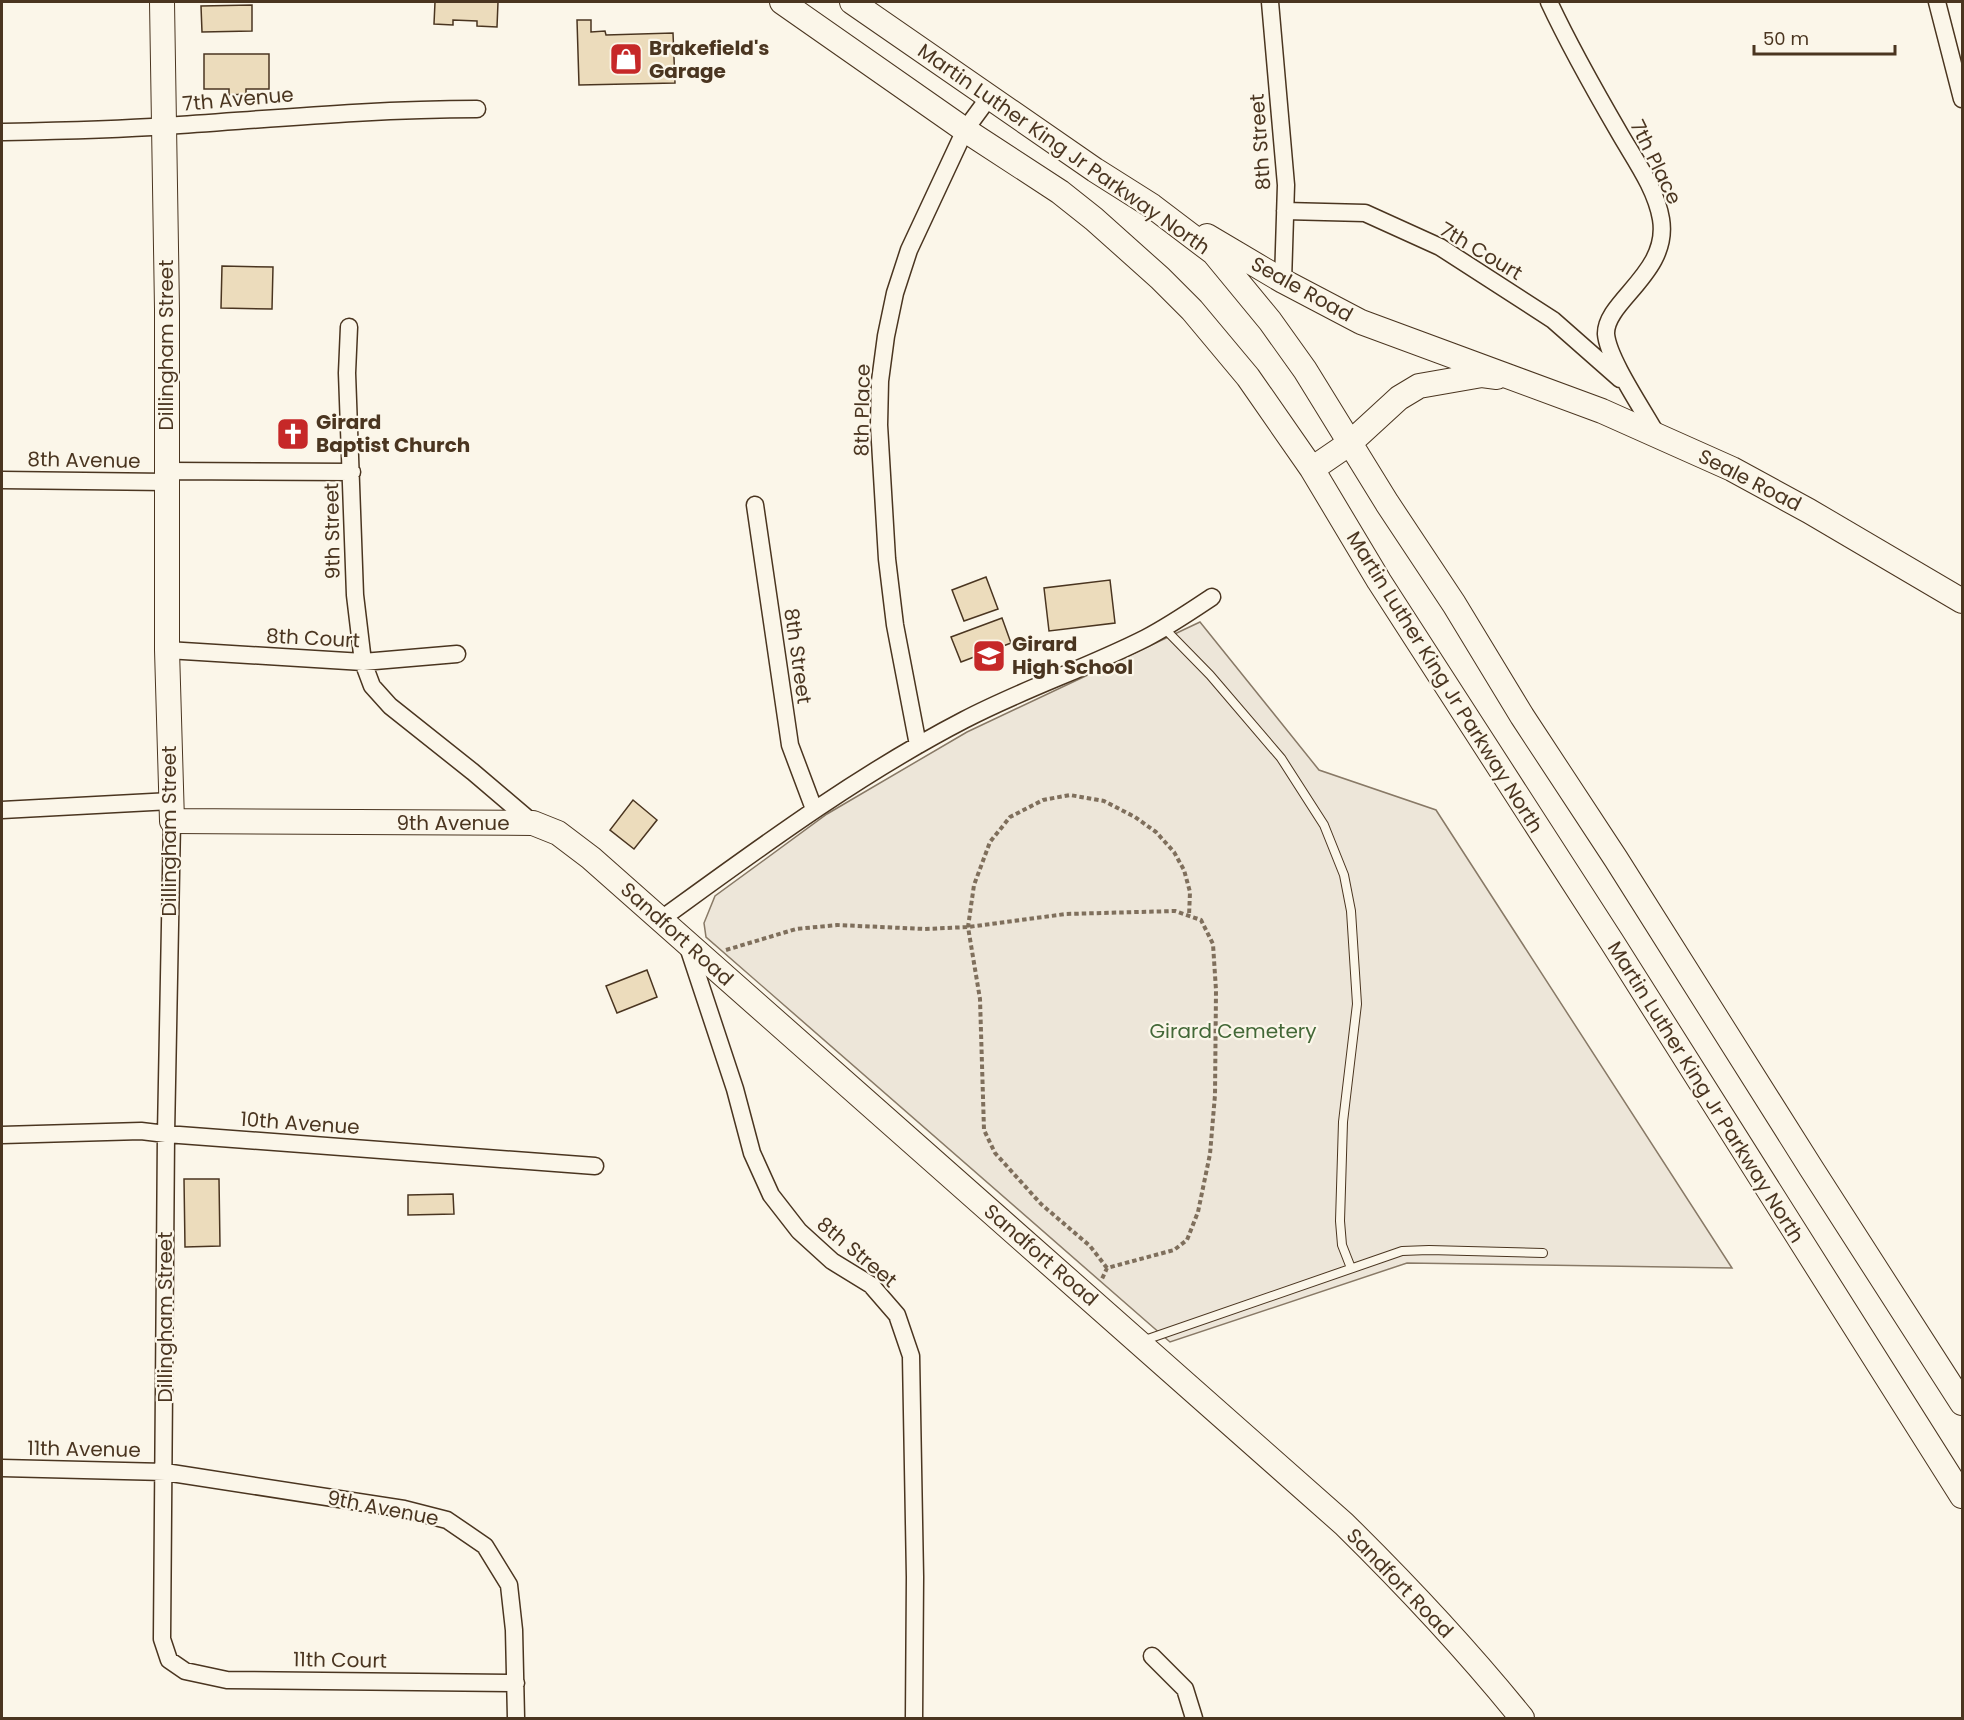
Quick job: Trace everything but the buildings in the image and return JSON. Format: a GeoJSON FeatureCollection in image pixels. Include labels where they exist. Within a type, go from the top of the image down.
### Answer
{"type":"FeatureCollection","features":[{"type":"Feature","properties":{"kind":"main road","name":"Dillingham Street"},"geometry":{"type":"LineString","coordinates":[[162,2],[167,650],[171,811]]}},
{"type":"Feature","properties":{"kind":"main road","name":"Martin Luther King Jr Parkway North"},"geometry":{"type":"LineString","coordinates":[[782,2],[1060,192],[1128,248],[1160,278],[1192,310],[1248,377],[1312,469],[1379,581],[1618,952],[1962,1496]]}},
{"type":"Feature","properties":{"kind":"main road","name":"Martin Luther King Jr Parkway North"},"geometry":{"type":"LineString","coordinates":[[852,2],[1095,170],[1152,206],[1214,252],[1270,321],[1305,370],[1454,604],[1522,716],[1616,858],[1811,1168],[1962,1402]]}},
{"type":"Feature","properties":{"kind":"main road","name":"Seale Road"},"geometry":{"type":"LineString","coordinates":[[1152,206],[1224,244],[1283,281],[1361,322],[1526,382],[1657,435],[1731,469],[1962,601]]}},
{"type":"Feature","properties":{"kind":"main road","name":"Seale Road"},"geometry":{"type":"LineString","coordinates":[[1312,469],[1350,443],[1399,398],[1419,386],[1482,375],[1526,382]]}},
{"type":"Feature","properties":{"kind":"main road","name":"9th Avenue"},"geometry":{"type":"LineString","coordinates":[[171,811],[533,824]]}},
{"type":"Feature","properties":{"kind":"main road","name":"Sandfort Road"},"geometry":{"type":"LineString","coordinates":[[533,824],[558,833],[591,858],[1294,1479],[1406,1585],[1495,1684],[1522,1719]]}},
{"type":"Feature","properties":{"kind":"street","name":"8th Street"},"geometry":{"type":"LineString","coordinates":[[1270,2],[1286,184],[1283,281]]}},
{"type":"Feature","properties":{"kind":"street","name":"7th Place"},"geometry":{"type":"LineString","coordinates":[[1550,2],[1644,177],[1661,218],[1663,238],[1647,272],[1609,320],[1606,333],[1611,355],[1657,435]]}},
{"type":"Feature","properties":{"kind":"street"},"geometry":{"type":"LineString","coordinates":[[1937,2],[1962,99]]}},
{"type":"Feature","properties":{"kind":"street","name":"8th Place"},"geometry":{"type":"LineString","coordinates":[[918,745],[894,625],[887,559],[879,425],[880,381],[891,315],[909,250],[965,129],[990,96]]}},
{"type":"Feature","properties":{"kind":"street","name":"7th Avenue"},"geometry":{"type":"LineString","coordinates":[[2,132],[164,126],[406,109],[477,109]]}},
{"type":"Feature","properties":{"kind":"street","name":"7th Court"},"geometry":{"type":"LineString","coordinates":[[1285,211],[1365,213],[1440,248],[1553,320],[1630,387]]}},
{"type":"Feature","properties":{"kind":"street","name":"9th Street"},"geometry":{"type":"LineString","coordinates":[[349,327],[347,373],[355,595],[363,662]]}},
{"type":"Feature","properties":{"kind":"street","name":"8th Avenue"},"geometry":{"type":"LineString","coordinates":[[2,480],[352,472]]}},
{"type":"Feature","properties":{"kind":"street","name":"8th Street"},"geometry":{"type":"LineString","coordinates":[[755,505],[790,745],[814,808]]}},
{"type":"Feature","properties":{"kind":"street"},"geometry":{"type":"LineString","coordinates":[[660,920],[814,808],[918,745],[1024,690],[1146,638],[1212,597]]}},
{"type":"Feature","properties":{"kind":"street","name":"8th Court"},"geometry":{"type":"LineString","coordinates":[[167,650],[363,662],[457,654]]}},
{"type":"Feature","properties":{"kind":"street","name":"9th Avenue"},"geometry":{"type":"LineString","coordinates":[[363,662],[372,686],[390,706],[473,772],[533,824]]}},
{"type":"Feature","properties":{"kind":"street","name":"9th Avenue"},"geometry":{"type":"LineString","coordinates":[[2,810],[171,811]]}},
{"type":"Feature","properties":{"kind":"street","name":"Dillingham Street"},"geometry":{"type":"LineString","coordinates":[[169,1660],[162,1639],[171,811]]}},
{"type":"Feature","properties":{"kind":"street","name":"8th Street"},"geometry":{"type":"LineString","coordinates":[[695,951],[752,1153],[771,1195],[799,1231],[832,1261],[871,1285],[897,1315],[911,1356],[915,1553],[914,1719]]}},
{"type":"Feature","properties":{"kind":"street","name":"10th Avenue"},"geometry":{"type":"LineString","coordinates":[[2,1135],[141,1131],[595,1166]]}},
{"type":"Feature","properties":{"kind":"street","name":"11th Avenue"},"geometry":{"type":"LineString","coordinates":[[2,1468],[165,1473]]}},
{"type":"Feature","properties":{"kind":"street","name":"9th Avenue"},"geometry":{"type":"LineString","coordinates":[[165,1473],[404,1509],[447,1520],[485,1546],[509,1585],[516,1683]]}},
{"type":"Feature","properties":{"kind":"street"},"geometry":{"type":"LineString","coordinates":[[1152,1656],[1185,1689],[1194,1719]]}},
{"type":"Feature","properties":{"kind":"street","name":"11th Court"},"geometry":{"type":"LineString","coordinates":[[169,1660],[185,1671],[227,1680],[516,1683]]}},
{"type":"Feature","properties":{"kind":"street"},"geometry":{"type":"LineString","coordinates":[[516,1683],[516,1719]]}},
{"type":"Feature","properties":{"kind":"lane"},"geometry":{"type":"LineString","coordinates":[[1164,628],[1210,675],[1281,758],[1324,825],[1344,875],[1351,911],[1357,1004],[1343,1122],[1341,1199],[1342,1245],[1351,1268]]}},
{"type":"Feature","properties":{"kind":"lane"},"geometry":{"type":"LineString","coordinates":[[1139,1342],[1402,1251],[1543,1252]]}},
{"type":"Feature","properties":{"kind":"path"},"geometry":{"type":"LineString","coordinates":[[1107,1268],[1090,1246],[1041,1204],[995,1153],[984,1130],[980,999],[968,927],[974,885],[990,842],[1010,817],[1043,800],[1070,795],[1104,801],[1135,817],[1156,832],[1174,852],[1184,870],[1190,892],[1189,916]]}},
{"type":"Feature","properties":{"kind":"path"},"geometry":{"type":"LineString","coordinates":[[695,951],[738,945],[796,929],[837,925],[925,929],[968,927],[1066,914],[1175,911],[1201,920],[1213,944],[1216,990],[1215,1095],[1210,1155],[1198,1212],[1186,1240],[1174,1250],[1107,1268]]}},
{"type":"Feature","properties":{"kind":"path"},"geometry":{"type":"LineString","coordinates":[[1094,1301],[1107,1268]]}},
{"type":"Feature","properties":{"kind":"green space","name":"Girard Cemetery"},"geometry":{"type":"Polygon","coordinates":[[[1200,622],[1319,770],[1436,810],[1732,1268],[1407,1263],[1170,1342],[706,937],[704,923],[715,896],[827,814],[967,732],[1200,622]]]}},
{"type":"Feature","properties":{"kind":"place","name":"Brakefield's Garage"},"geometry":{"type":"Point","coordinates":[626,59]}},
{"type":"Feature","properties":{"kind":"place","name":"Girard Baptist Church"},"geometry":{"type":"Point","coordinates":[293,434]}},
{"type":"Feature","properties":{"kind":"place","name":"Girard High School"},"geometry":{"type":"Point","coordinates":[989,656]}}]}
